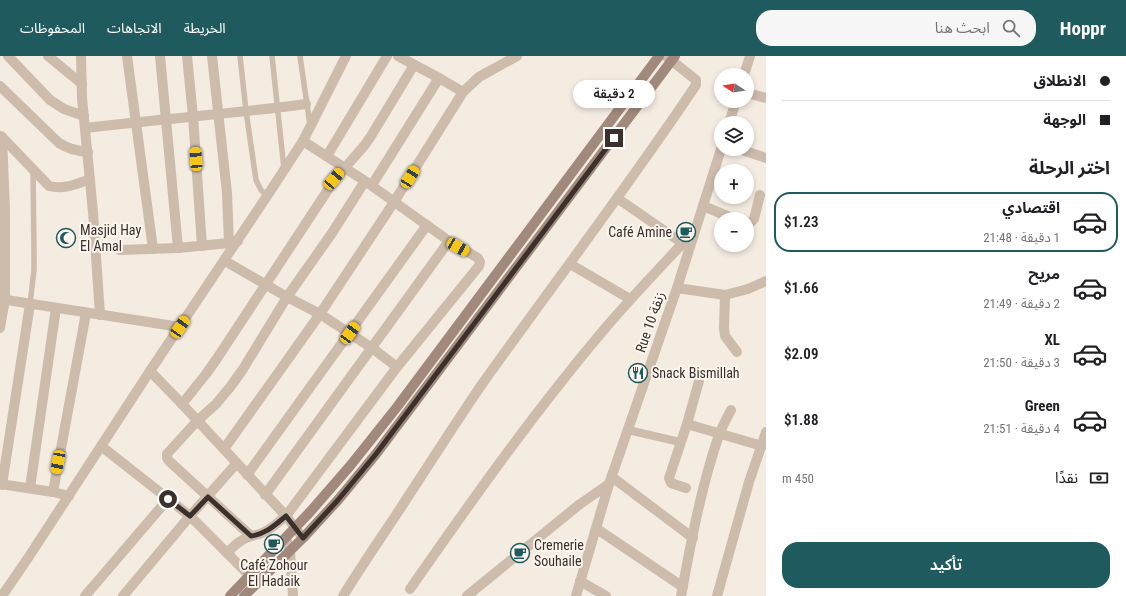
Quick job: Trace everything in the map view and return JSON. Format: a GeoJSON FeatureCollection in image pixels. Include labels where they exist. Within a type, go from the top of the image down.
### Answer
{"type":"FeatureCollection","features":[{"type":"Feature","properties":{"kind":"main road"},"geometry":{"type":"LineString","coordinates":[[230,596],[286,538],[331,488],[397,407],[660,56]]}},
{"type":"Feature","properties":{"kind":"main road"},"geometry":{"type":"LineString","coordinates":[[244,596],[303,538],[338,500],[376,454],[671,58]]}},
{"type":"Feature","properties":{"kind":"street"},"geometry":{"type":"LineString","coordinates":[[8,56],[50,100],[64,109],[84,116]]}},
{"type":"Feature","properties":{"kind":"street"},"geometry":{"type":"LineString","coordinates":[[48,56],[82,84]]}},
{"type":"Feature","properties":{"kind":"street"},"geometry":{"type":"LineString","coordinates":[[81,56],[84,116],[100,315]]}},
{"type":"Feature","properties":{"kind":"street"},"geometry":{"type":"LineString","coordinates":[[127,56],[153,249]]}},
{"type":"Feature","properties":{"kind":"street"},"geometry":{"type":"LineString","coordinates":[[160,56],[178,248]]}},
{"type":"Feature","properties":{"kind":"street"},"geometry":{"type":"LineString","coordinates":[[187,56],[193,116],[202,246]]}},
{"type":"Feature","properties":{"kind":"street"},"geometry":{"type":"LineString","coordinates":[[212,56],[234,242]]}},
{"type":"Feature","properties":{"kind":"street"},"geometry":{"type":"LineString","coordinates":[[2,596],[150,371],[225,261],[234,242],[268,196],[303,141],[346,56]]}},
{"type":"Feature","properties":{"kind":"street"},"geometry":{"type":"LineString","coordinates":[[327,156],[387,56]]}},
{"type":"Feature","properties":{"kind":"street"},"geometry":{"type":"LineString","coordinates":[[398,56],[463,92]]}},
{"type":"Feature","properties":{"kind":"street"},"geometry":{"type":"LineString","coordinates":[[224,449],[320,314],[394,202],[463,92],[479,76],[517,56]]}},
{"type":"Feature","properties":{"kind":"street"},"geometry":{"type":"LineString","coordinates":[[746,68],[750,56]]}},
{"type":"Feature","properties":{"kind":"street"},"geometry":{"type":"LineString","coordinates":[[343,596],[440,446],[475,395],[664,133],[696,85],[696,80],[671,58]]}},
{"type":"Feature","properties":{"kind":"street"},"geometry":{"type":"LineString","coordinates":[[182,404],[214,362],[334,179],[364,146],[371,136],[414,65]]}},
{"type":"Feature","properties":{"kind":"street"},"geometry":{"type":"LineString","coordinates":[[251,536],[169,461],[167,456],[168,452],[232,386],[287,297],[368,183],[439,78]]}},
{"type":"Feature","properties":{"kind":"street"},"geometry":{"type":"LineString","coordinates":[[0,86],[59,143],[76,151],[88,152]]}},
{"type":"Feature","properties":{"kind":"street"},"geometry":{"type":"LineString","coordinates":[[754,95],[766,98]]}},
{"type":"Feature","properties":{"kind":"street"},"geometry":{"type":"LineString","coordinates":[[85,128],[306,104]]}},
{"type":"Feature","properties":{"kind":"street"},"geometry":{"type":"LineString","coordinates":[[1,136],[49,186],[65,187],[90,179]]}},
{"type":"Feature","properties":{"kind":"street"},"geometry":{"type":"LineString","coordinates":[[0,328],[3,299],[5,210],[1,136]]}},
{"type":"Feature","properties":{"kind":"street"},"geometry":{"type":"LineString","coordinates":[[227,553],[244,538],[259,535],[286,516],[397,367],[479,266],[480,262],[478,258],[449,241],[345,167],[303,141]]}},
{"type":"Feature","properties":{"kind":"street"},"geometry":{"type":"LineString","coordinates":[[754,154],[766,158]]}},
{"type":"Feature","properties":{"kind":"street","name":"Rue 10 زنقة"},"geometry":{"type":"LineString","coordinates":[[576,596],[610,480],[677,288],[686,246],[703,206],[719,156]]}},
{"type":"Feature","properties":{"kind":"street"},"geometry":{"type":"LineString","coordinates":[[754,219],[760,195]]}},
{"type":"Feature","properties":{"kind":"street"},"geometry":{"type":"LineString","coordinates":[[410,589],[450,531],[539,411],[597,338],[630,299],[686,246],[617,198]]}},
{"type":"Feature","properties":{"kind":"street"},"geometry":{"type":"LineString","coordinates":[[703,206],[718,212]]}},
{"type":"Feature","properties":{"kind":"street"},"geometry":{"type":"LineString","coordinates":[[247,475],[427,225]]}},
{"type":"Feature","properties":{"kind":"street"},"geometry":{"type":"LineString","coordinates":[[265,495],[449,241]]}},
{"type":"Feature","properties":{"kind":"street"},"geometry":{"type":"LineString","coordinates":[[120,250],[178,248],[234,242]]}},
{"type":"Feature","properties":{"kind":"street"},"geometry":{"type":"LineString","coordinates":[[225,261],[287,297],[320,314],[372,348],[397,367]]}},
{"type":"Feature","properties":{"kind":"street"},"geometry":{"type":"LineString","coordinates":[[570,264],[630,299]]}},
{"type":"Feature","properties":{"kind":"street"},"geometry":{"type":"LineString","coordinates":[[677,288],[725,295],[748,289],[766,281]]}},
{"type":"Feature","properties":{"kind":"street"},"geometry":{"type":"LineString","coordinates":[[725,295],[724,328],[726,336],[738,352]]}},
{"type":"Feature","properties":{"kind":"street"},"geometry":{"type":"LineString","coordinates":[[3,299],[180,327]]}},
{"type":"Feature","properties":{"kind":"street"},"geometry":{"type":"LineString","coordinates":[[30,304],[1,485],[30,488],[69,496]]}},
{"type":"Feature","properties":{"kind":"street"},"geometry":{"type":"LineString","coordinates":[[30,488],[56,308]]}},
{"type":"Feature","properties":{"kind":"street"},"geometry":{"type":"LineString","coordinates":[[53,492],[86,313]]}},
{"type":"Feature","properties":{"kind":"street"},"geometry":{"type":"LineString","coordinates":[[150,371],[286,516],[303,538]]}},
{"type":"Feature","properties":{"kind":"street"},"geometry":{"type":"LineString","coordinates":[[686,488],[671,483],[669,478],[687,424],[699,380]]}},
{"type":"Feature","properties":{"kind":"street"},"geometry":{"type":"LineString","coordinates":[[596,529],[682,591],[701,502],[720,434],[730,410]]}},
{"type":"Feature","properties":{"kind":"street"},"geometry":{"type":"LineString","coordinates":[[687,424],[762,446]]}},
{"type":"Feature","properties":{"kind":"street"},"geometry":{"type":"LineString","coordinates":[[628,430],[680,442]]}},
{"type":"Feature","properties":{"kind":"street"},"geometry":{"type":"LineString","coordinates":[[717,596],[749,482],[766,432]]}},
{"type":"Feature","properties":{"kind":"street"},"geometry":{"type":"LineString","coordinates":[[101,446],[190,516],[249,575]]}},
{"type":"Feature","properties":{"kind":"street"},"geometry":{"type":"LineString","coordinates":[[123,596],[236,464]]}},
{"type":"Feature","properties":{"kind":"street"},"geometry":{"type":"LineString","coordinates":[[467,596],[610,480],[693,538]]}},
{"type":"Feature","properties":{"kind":"street"},"geometry":{"type":"LineString","coordinates":[[85,596],[168,499]]}},
{"type":"Feature","properties":{"kind":"street"},"geometry":{"type":"LineString","coordinates":[[286,538],[290,551],[293,596]]}},
{"type":"Feature","properties":{"kind":"street"},"geometry":{"type":"LineString","coordinates":[[580,581],[606,596]]}},
{"type":"Feature","properties":{"kind":"lane"},"geometry":{"type":"LineString","coordinates":[[240,56],[256,180],[261,190],[268,196]]}},
{"type":"Feature","properties":{"kind":"lane"},"geometry":{"type":"LineString","coordinates":[[272,56],[284,169]]}},
{"type":"Feature","properties":{"kind":"lane"},"geometry":{"type":"LineString","coordinates":[[300,56],[310,126]]}},
{"type":"Feature","properties":{"kind":"lane"},"geometry":{"type":"LineString","coordinates":[[30,304],[34,270],[33,170]]}},
{"type":"Feature","properties":{"kind":"place","name":"Café Amine"},"geometry":{"type":"Point","coordinates":[686,232]}},
{"type":"Feature","properties":{"kind":"place","name":"Masjid Hay El Amal"},"geometry":{"type":"Point","coordinates":[66,238]}},
{"type":"Feature","properties":{"kind":"place","name":"Snack Bismillah"},"geometry":{"type":"Point","coordinates":[638,373]}},
{"type":"Feature","properties":{"kind":"place","name":"Café Zohour El Hadaik"},"geometry":{"type":"Point","coordinates":[274,544]}},
{"type":"Feature","properties":{"kind":"place","name":"Cremerie Souhaile"},"geometry":{"type":"Point","coordinates":[520,553]}},
{"type":"Feature","properties":{"kind":"route"},"geometry":{"type":"LineString","coordinates":[[168,499],[190,516],[208,497],[251,536],[259,535],[286,516],[303,538],[338,500],[376,454],[614,138]]}}]}
